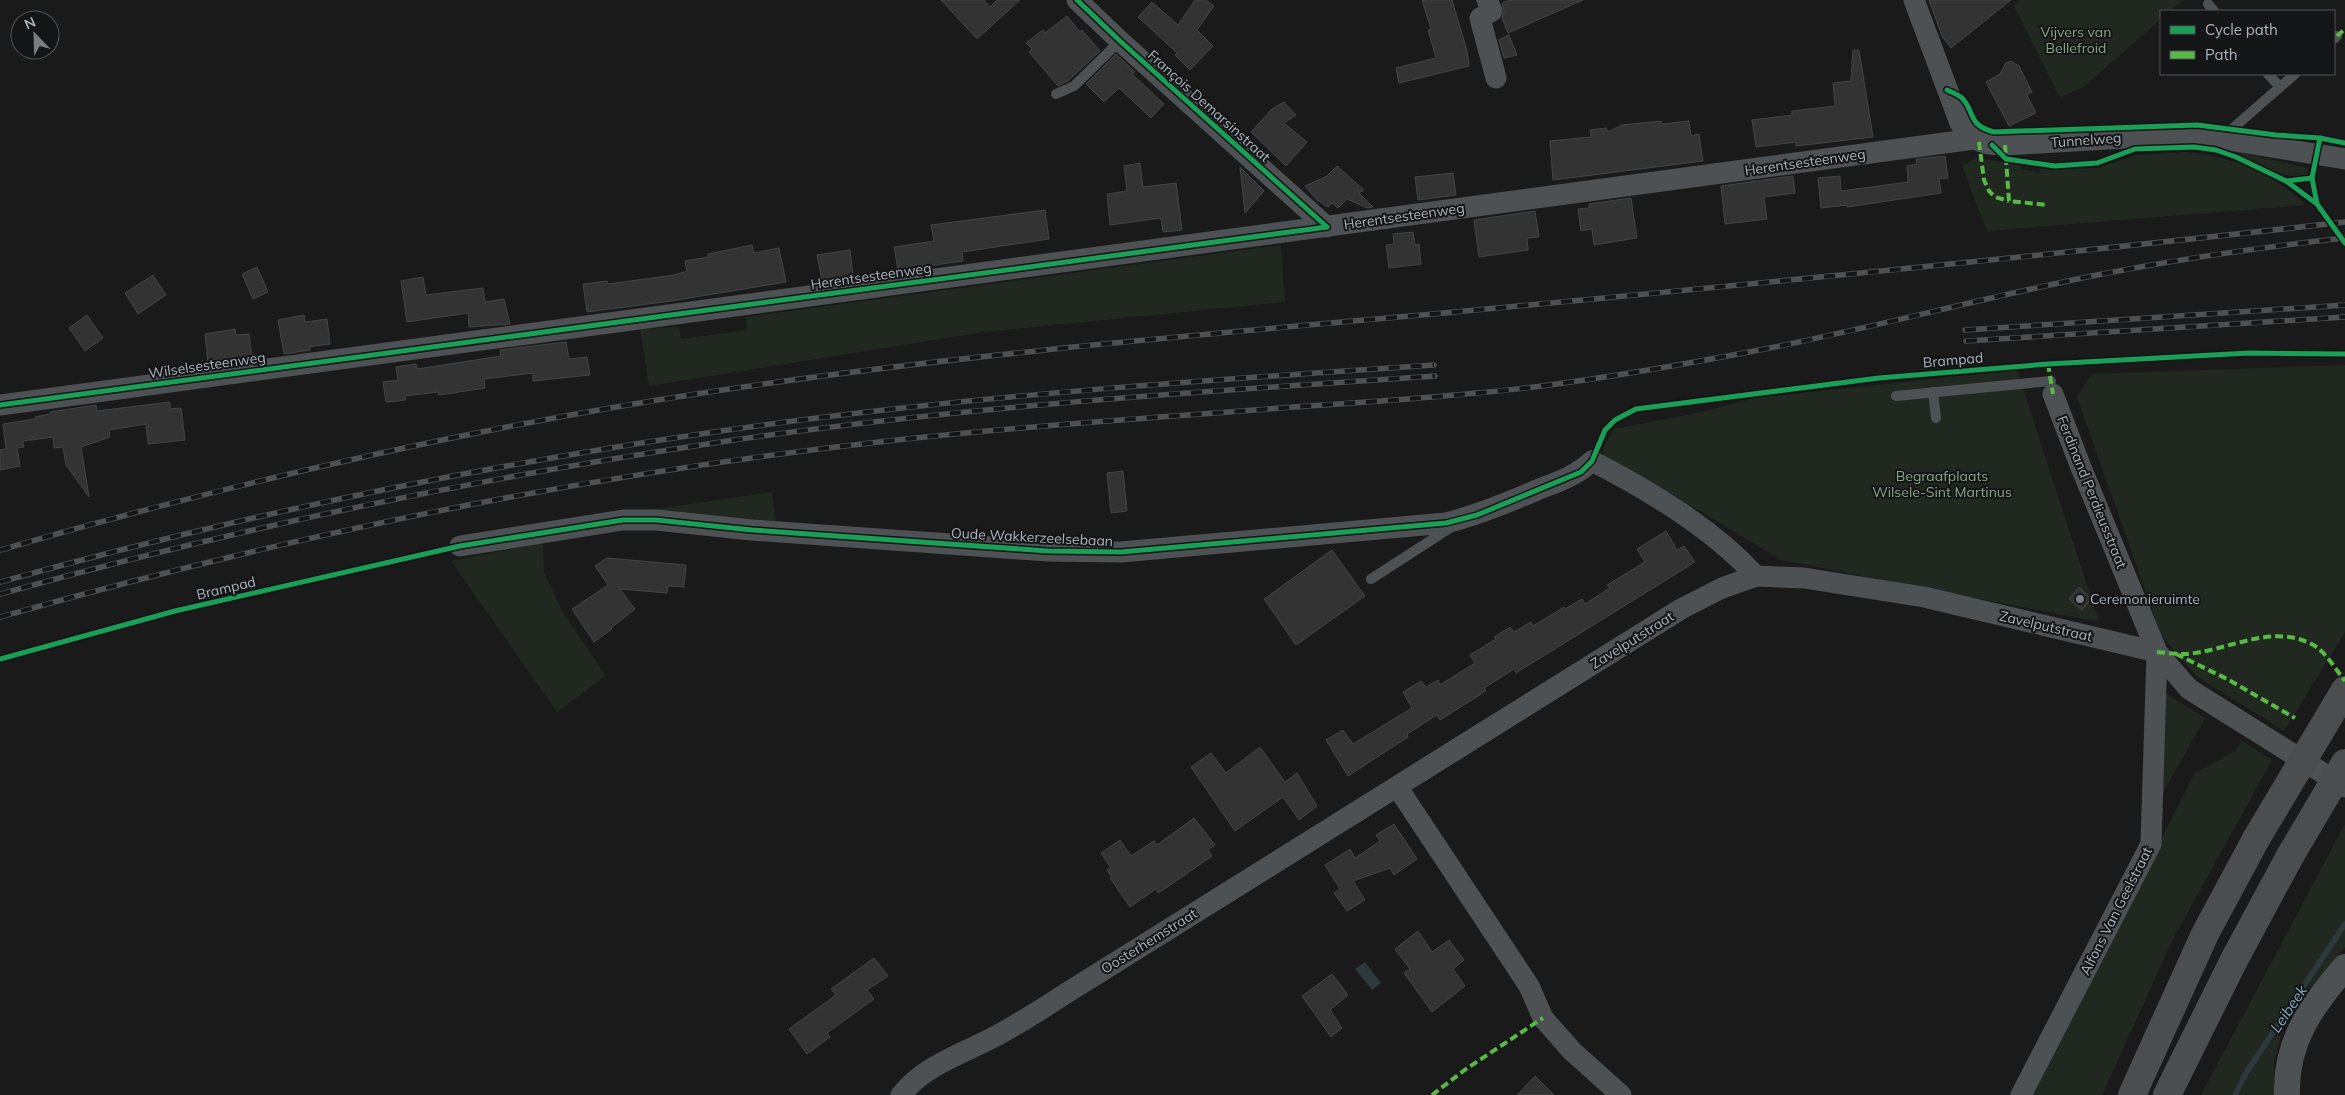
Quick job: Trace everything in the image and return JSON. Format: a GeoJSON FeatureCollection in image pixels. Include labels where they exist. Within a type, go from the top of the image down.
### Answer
{"type":"FeatureCollection","features":[{"type":"Feature","properties":{"kind":"highway"},"geometry":{"type":"LineString","coordinates":[[2132,1095],[2205,934],[2256,839],[2345,690]]}},
{"type":"Feature","properties":{"kind":"highway"},"geometry":{"type":"LineString","coordinates":[[2167,1095],[2234,960],[2290,856],[2345,763]]}},
{"type":"Feature","properties":{"kind":"street","name":"François Demarsinstraat"},"geometry":{"type":"LineString","coordinates":[[1077,0],[1327,227]]}},
{"type":"Feature","properties":{"kind":"street"},"geometry":{"type":"LineString","coordinates":[[1487,0],[1492,11],[1480,18],[1496,78]]}},
{"type":"Feature","properties":{"kind":"street"},"geometry":{"type":"LineString","coordinates":[[1914,0],[1960,123],[1974,139]]}},
{"type":"Feature","properties":{"kind":"street","name":"Tunnelweg"},"geometry":{"type":"LineString","coordinates":[[1974,139],[1992,146],[2192,134],[2317,156],[2345,159]]}},
{"type":"Feature","properties":{"kind":"street","name":"Herentsesteenweg"},"geometry":{"type":"LineString","coordinates":[[417,348],[1974,139]]}},
{"type":"Feature","properties":{"kind":"street","name":"Wilselsesteenweg"},"geometry":{"type":"LineString","coordinates":[[0,405],[417,348]]}},
{"type":"Feature","properties":{"kind":"street","name":"Ferdinand Perdieusstraat"},"geometry":{"type":"LineString","coordinates":[[2052,387],[2080,465],[2157,652],[2189,689],[2345,787]]}},
{"type":"Feature","properties":{"kind":"street","name":"Oude Wakkerzeelsebaan"},"geometry":{"type":"LineString","coordinates":[[460,546],[623,520],[656,520],[752,530],[1048,551],[1121,552],[1446,523],[1477,515],[1581,472],[1592,461],[1623,477],[1672,508],[1736,554],[1756,576]]}},
{"type":"Feature","properties":{"kind":"street","name":"Zavelputstraat"},"geometry":{"type":"LineString","coordinates":[[1398,788],[1681,609],[1722,588],[1756,576],[1804,578],[1924,597],[2157,652]]}},
{"type":"Feature","properties":{"kind":"street","name":"Alfons Van Geelstraat"},"geometry":{"type":"LineString","coordinates":[[2021,1095],[2151,844],[2157,652]]}},
{"type":"Feature","properties":{"kind":"street"},"geometry":{"type":"LineString","coordinates":[[1398,788],[1529,986],[1544,1018],[1572,1051],[1622,1095]]}},
{"type":"Feature","properties":{"kind":"street","name":"Oosterhemstraat"},"geometry":{"type":"LineString","coordinates":[[900,1095],[924,1073],[948,1058],[994,1037],[1036,1013],[1258,872],[1398,788]]}},
{"type":"Feature","properties":{"kind":"street"},"geometry":{"type":"LineString","coordinates":[[2287,1095],[2286,1077],[2299,1029],[2322,993],[2345,967]]}},
{"type":"Feature","properties":{"kind":"lane"},"geometry":{"type":"LineString","coordinates":[[1056,94],[1074,86],[1120,41]]}},
{"type":"Feature","properties":{"kind":"lane"},"geometry":{"type":"LineString","coordinates":[[2269,75],[2280,87]]}},
{"type":"Feature","properties":{"kind":"lane"},"geometry":{"type":"LineString","coordinates":[[2227,139],[2232,129],[2294,75]]}},
{"type":"Feature","properties":{"kind":"lane"},"geometry":{"type":"LineString","coordinates":[[1896,396],[1933,392],[2052,387]]}},
{"type":"Feature","properties":{"kind":"lane"},"geometry":{"type":"LineString","coordinates":[[1933,392],[1936,418]]}},
{"type":"Feature","properties":{"kind":"lane"},"geometry":{"type":"LineString","coordinates":[[1371,579],[1465,518]]}},
{"type":"Feature","properties":{"kind":"green space","name":"Vijvers van Bellefroid"},"geometry":{"type":"Polygon","coordinates":[[[2020,0],[2183,0],[2172,10],[2160,10],[2160,20],[2085,86],[2060,98],[2014,6],[2020,0]]]}},
{"type":"Feature","properties":{"kind":"green space"},"geometry":{"type":"Polygon","coordinates":[[[2224,149],[2308,168],[2307,175],[2299,177],[2278,173],[2224,149]]]}},
{"type":"Feature","properties":{"kind":"green space"},"geometry":{"type":"Polygon","coordinates":[[[2186,152],[2218,157],[2266,175],[2294,194],[2305,205],[1987,231],[1962,166],[1976,158],[2021,165],[2021,169],[2039,172],[2040,169],[2098,168],[2136,155],[2186,152]]]}},
{"type":"Feature","properties":{"kind":"green space"},"geometry":{"type":"Polygon","coordinates":[[[1281,245],[1285,302],[984,332],[649,386],[640,329],[679,327],[681,339],[747,330],[746,317],[1281,245]]]}},
{"type":"Feature","properties":{"kind":"green space"},"geometry":{"type":"Polygon","coordinates":[[[2345,365],[2345,632],[2284,731],[2196,676],[2161,635],[2077,397],[2092,374],[2345,365]]]}},
{"type":"Feature","properties":{"kind":"green space","name":"Begraafplaats Wilsele-Sint Martinus"},"geometry":{"type":"Polygon","coordinates":[[[2017,370],[2099,622],[1781,560],[1678,498],[1603,456],[1604,447],[1614,429],[1693,414],[1754,398],[2017,370]]]}},
{"type":"Feature","properties":{"kind":"green space"},"geometry":{"type":"Polygon","coordinates":[[[772,492],[776,524],[642,511],[772,492]]]}},
{"type":"Feature","properties":{"kind":"green space"},"geometry":{"type":"Polygon","coordinates":[[[543,543],[544,572],[562,611],[606,676],[557,712],[451,561],[543,543]]]}},
{"type":"Feature","properties":{"kind":"green space"},"geometry":{"type":"Polygon","coordinates":[[[2165,693],[2205,718],[2160,798],[2165,693]]]}},
{"type":"Feature","properties":{"kind":"green space"},"geometry":{"type":"Polygon","coordinates":[[[2242,741],[2272,760],[2173,939],[2102,1095],[2032,1095],[2194,774],[2236,750],[2242,741]]]}},
{"type":"Feature","properties":{"kind":"green space"},"geometry":{"type":"Polygon","coordinates":[[[2345,824],[2345,947],[2287,1016],[2274,1060],[2274,1095],[2201,1095],[2345,824]]]}},
{"type":"Feature","properties":{"kind":"shaded area"},"geometry":{"type":"Polygon","coordinates":[[[1365,962],[1381,983],[1372,990],[1355,969],[1365,962]]]}},
{"type":"Feature","properties":{"kind":"building"},"geometry":{"type":"Polygon","coordinates":[[[941,0],[984,0],[990,7],[997,0],[1020,0],[977,39],[941,0]]]}},
{"type":"Feature","properties":{"kind":"building"},"geometry":{"type":"Polygon","coordinates":[[[1195,0],[1206,0],[1214,6],[1197,30],[1213,46],[1190,70],[1175,55],[1177,53],[1138,17],[1152,2],[1178,25],[1195,0]]]}},
{"type":"Feature","properties":{"kind":"building"},"geometry":{"type":"Polygon","coordinates":[[[1422,0],[1452,0],[1467,51],[1469,66],[1399,83],[1396,68],[1436,58],[1428,30],[1431,29],[1422,0]]]}},
{"type":"Feature","properties":{"kind":"building"},"geometry":{"type":"Polygon","coordinates":[[[1510,0],[1583,0],[1508,33],[1502,18],[1504,11],[1502,3],[1510,0]]]}},
{"type":"Feature","properties":{"kind":"building"},"geometry":{"type":"Polygon","coordinates":[[[1929,0],[2011,0],[1951,48],[1942,36],[1929,0]]]}},
{"type":"Feature","properties":{"kind":"building"},"geometry":{"type":"Polygon","coordinates":[[[1067,16],[1080,32],[1082,30],[1100,51],[1068,81],[1058,86],[1029,52],[1032,49],[1026,43],[1043,30],[1045,33],[1067,16]]]}},
{"type":"Feature","properties":{"kind":"building"},"geometry":{"type":"Polygon","coordinates":[[[1509,35],[1517,55],[1504,58],[1499,40],[1509,35]]]}},
{"type":"Feature","properties":{"kind":"building"},"geometry":{"type":"Polygon","coordinates":[[[1853,50],[1859,50],[1873,137],[1796,146],[1796,142],[1756,147],[1752,120],[1792,115],[1792,111],[1835,106],[1833,83],[1851,81],[1853,50]]]}},
{"type":"Feature","properties":{"kind":"building"},"geometry":{"type":"Polygon","coordinates":[[[1116,54],[1135,72],[1132,74],[1164,104],[1151,118],[1119,88],[1104,102],[1086,84],[1116,54]]]}},
{"type":"Feature","properties":{"kind":"building"},"geometry":{"type":"Polygon","coordinates":[[[2011,61],[2019,66],[2032,92],[2027,95],[2036,113],[2009,126],[1986,82],[2000,74],[2006,63],[2011,61]]]}},
{"type":"Feature","properties":{"kind":"building"},"geometry":{"type":"Polygon","coordinates":[[[1284,102],[1296,115],[1284,123],[1307,142],[1286,166],[1251,132],[1272,109],[1284,102]]]}},
{"type":"Feature","properties":{"kind":"building"},"geometry":{"type":"Polygon","coordinates":[[[1661,121],[1662,124],[1689,121],[1691,136],[1699,134],[1703,161],[1553,180],[1550,141],[1591,137],[1590,130],[1606,128],[1608,132],[1622,125],[1661,121]]]}},
{"type":"Feature","properties":{"kind":"building"},"geometry":{"type":"Polygon","coordinates":[[[1945,156],[1948,178],[1939,179],[1941,193],[1847,207],[1847,205],[1821,208],[1818,178],[1840,176],[1841,191],[1908,182],[1907,166],[1917,164],[1916,159],[1945,156]]]}},
{"type":"Feature","properties":{"kind":"building"},"geometry":{"type":"Polygon","coordinates":[[[1140,163],[1143,187],[1176,183],[1182,230],[1163,232],[1161,218],[1110,225],[1107,194],[1127,191],[1124,166],[1140,163]]]}},
{"type":"Feature","properties":{"kind":"building"},"geometry":{"type":"Polygon","coordinates":[[[1337,166],[1364,190],[1359,193],[1373,207],[1367,208],[1347,199],[1338,208],[1332,203],[1328,207],[1317,200],[1305,186],[1327,176],[1337,166]]]}},
{"type":"Feature","properties":{"kind":"building"},"geometry":{"type":"Polygon","coordinates":[[[1240,167],[1264,191],[1245,213],[1240,167]]]}},
{"type":"Feature","properties":{"kind":"building"},"geometry":{"type":"Polygon","coordinates":[[[1453,173],[1456,195],[1418,200],[1415,177],[1453,173]]]}},
{"type":"Feature","properties":{"kind":"building"},"geometry":{"type":"Polygon","coordinates":[[[1793,176],[1795,193],[1764,197],[1767,219],[1725,224],[1721,186],[1793,176]]]}},
{"type":"Feature","properties":{"kind":"building"},"geometry":{"type":"Polygon","coordinates":[[[1631,198],[1637,238],[1594,245],[1592,229],[1581,231],[1578,209],[1589,208],[1589,204],[1631,198]]]}},
{"type":"Feature","properties":{"kind":"building"},"geometry":{"type":"Polygon","coordinates":[[[1045,210],[1049,239],[962,252],[963,261],[898,270],[894,247],[934,241],[931,225],[1045,210]]]}},
{"type":"Feature","properties":{"kind":"building"},"geometry":{"type":"Polygon","coordinates":[[[1535,211],[1539,237],[1527,238],[1528,250],[1479,257],[1474,220],[1535,211]]]}},
{"type":"Feature","properties":{"kind":"building"},"geometry":{"type":"Polygon","coordinates":[[[1413,232],[1415,245],[1419,244],[1421,264],[1389,268],[1386,245],[1394,244],[1393,234],[1413,232]]]}},
{"type":"Feature","properties":{"kind":"building"},"geometry":{"type":"Polygon","coordinates":[[[752,245],[754,253],[779,248],[786,282],[671,301],[587,312],[583,284],[607,281],[608,284],[674,275],[687,271],[685,261],[752,245]]]}},
{"type":"Feature","properties":{"kind":"building"},"geometry":{"type":"Polygon","coordinates":[[[850,250],[853,275],[822,280],[817,255],[850,250]]]}},
{"type":"Feature","properties":{"kind":"building"},"geometry":{"type":"Polygon","coordinates":[[[257,267],[268,292],[253,299],[242,274],[257,267]]]}},
{"type":"Feature","properties":{"kind":"building"},"geometry":{"type":"Polygon","coordinates":[[[153,275],[166,295],[138,314],[125,293],[153,275]]]}},
{"type":"Feature","properties":{"kind":"building"},"geometry":{"type":"Polygon","coordinates":[[[423,277],[426,295],[483,288],[485,302],[504,299],[510,324],[469,327],[468,313],[407,322],[401,281],[423,277]]]}},
{"type":"Feature","properties":{"kind":"building"},"geometry":{"type":"Polygon","coordinates":[[[87,315],[103,338],[85,351],[69,328],[87,315]]]}},
{"type":"Feature","properties":{"kind":"building"},"geometry":{"type":"Polygon","coordinates":[[[304,315],[305,322],[327,319],[330,344],[309,347],[310,350],[284,354],[278,320],[304,315]]]}},
{"type":"Feature","properties":{"kind":"building"},"geometry":{"type":"Polygon","coordinates":[[[235,329],[236,335],[249,334],[252,357],[208,363],[205,334],[235,329]]]}},
{"type":"Feature","properties":{"kind":"building"},"geometry":{"type":"Polygon","coordinates":[[[566,342],[569,359],[587,357],[590,375],[533,381],[533,373],[484,379],[485,388],[439,395],[438,392],[405,396],[406,400],[386,402],[383,382],[398,380],[396,367],[416,364],[417,369],[501,356],[500,350],[566,342]]]}},
{"type":"Feature","properties":{"kind":"building"},"geometry":{"type":"Polygon","coordinates":[[[170,402],[170,409],[181,408],[185,440],[148,444],[146,424],[109,430],[110,437],[81,447],[89,497],[66,465],[63,447],[54,448],[53,437],[23,441],[24,447],[17,448],[20,466],[0,470],[0,450],[6,449],[3,424],[35,419],[35,417],[50,414],[50,412],[96,405],[97,411],[170,402]]]}},
{"type":"Feature","properties":{"kind":"building"},"geometry":{"type":"Polygon","coordinates":[[[1123,471],[1127,511],[1111,513],[1107,473],[1123,471]]]}},
{"type":"Feature","properties":{"kind":"building"},"geometry":{"type":"Polygon","coordinates":[[[1666,531],[1677,550],[1684,546],[1695,562],[1516,673],[1514,669],[1484,688],[1486,691],[1440,720],[1437,715],[1407,734],[1408,737],[1348,776],[1326,740],[1343,730],[1353,744],[1412,708],[1403,692],[1421,681],[1426,687],[1438,680],[1440,685],[1475,663],[1470,655],[1496,639],[1494,637],[1510,627],[1514,632],[1531,622],[1533,626],[1564,607],[1565,609],[1582,599],[1585,604],[1610,588],[1607,585],[1645,562],[1637,549],[1666,531]]]}},
{"type":"Feature","properties":{"kind":"building"},"geometry":{"type":"Polygon","coordinates":[[[1332,550],[1365,596],[1296,645],[1264,599],[1332,550]]]}},
{"type":"Feature","properties":{"kind":"building"},"geometry":{"type":"Polygon","coordinates":[[[607,558],[686,565],[684,587],[668,586],[667,593],[620,589],[635,609],[594,642],[572,609],[608,585],[595,566],[607,558]]]}},
{"type":"Feature","properties":{"kind":"building","name":"Ceremonieruimte"},"geometry":{"type":"Polygon","coordinates":[[[2079,587],[2091,599],[2082,610],[2069,599],[2079,587]]]}},
{"type":"Feature","properties":{"kind":"building"},"geometry":{"type":"Polygon","coordinates":[[[1260,747],[1285,782],[1297,773],[1317,806],[1299,820],[1283,797],[1235,831],[1191,767],[1211,753],[1226,773],[1260,747]]]}},
{"type":"Feature","properties":{"kind":"building"},"geometry":{"type":"Polygon","coordinates":[[[1194,818],[1215,845],[1208,850],[1212,856],[1163,890],[1158,893],[1156,889],[1130,907],[1110,878],[1112,877],[1107,870],[1111,868],[1101,853],[1120,840],[1131,856],[1154,841],[1157,845],[1194,818]]]}},
{"type":"Feature","properties":{"kind":"building"},"geometry":{"type":"Polygon","coordinates":[[[1394,824],[1417,859],[1394,875],[1390,868],[1353,881],[1365,900],[1347,911],[1334,893],[1340,889],[1325,865],[1350,849],[1355,858],[1380,841],[1376,835],[1394,824]]]}},
{"type":"Feature","properties":{"kind":"building"},"geometry":{"type":"Polygon","coordinates":[[[1418,931],[1432,952],[1449,940],[1464,960],[1453,969],[1465,986],[1432,1012],[1404,973],[1410,969],[1395,949],[1418,931]]]}},
{"type":"Feature","properties":{"kind":"building"},"geometry":{"type":"Polygon","coordinates":[[[874,958],[888,976],[867,990],[874,999],[827,1033],[830,1037],[807,1054],[789,1029],[836,995],[831,989],[874,958]]]}},
{"type":"Feature","properties":{"kind":"building"},"geometry":{"type":"Polygon","coordinates":[[[1332,974],[1348,995],[1330,1010],[1342,1028],[1331,1037],[1302,996],[1332,974]]]}},
{"type":"Feature","properties":{"kind":"building"},"geometry":{"type":"Polygon","coordinates":[[[1535,1076],[1554,1095],[1517,1095],[1535,1076]]]}},
{"type":"Feature","properties":{"kind":"waterway","name":"Leibeek"},"geometry":{"type":"LineString","coordinates":[[2235,1095],[2246,1073],[2345,924]]}},
{"type":"Feature","properties":{"kind":"railway"},"geometry":{"type":"LineString","coordinates":[[0,550],[175,502],[352,459],[530,422],[619,406],[801,379],[1076,347],[1782,281],[2345,222]]}},
{"type":"Feature","properties":{"kind":"railway"},"geometry":{"type":"LineString","coordinates":[[0,617],[217,560],[326,535],[436,512],[656,472],[767,456],[932,436],[1093,422],[1449,396],[1564,383],[1770,348],[2128,269],[2283,245],[2345,238]]}},
{"type":"Feature","properties":{"kind":"railway"},"geometry":{"type":"LineString","coordinates":[[1965,330],[2345,305]]}},
{"type":"Feature","properties":{"kind":"railway"},"geometry":{"type":"LineString","coordinates":[[1966,341],[2345,317]]}},
{"type":"Feature","properties":{"kind":"railway"},"geometry":{"type":"LineString","coordinates":[[0,582],[177,536],[355,496],[534,461],[714,432],[893,409],[1073,391],[1434,365]]}},
{"type":"Feature","properties":{"kind":"railway"},"geometry":{"type":"LineString","coordinates":[[0,594],[177,548],[444,489],[714,443],[804,430],[984,410],[1435,376]]}},
{"type":"Feature","properties":{"kind":"marked path"},"geometry":{"type":"LineString","coordinates":[[2337,36],[2345,29]]}},
{"type":"Feature","properties":{"kind":"marked path"},"geometry":{"type":"LineString","coordinates":[[1979,142],[1984,180],[1989,191],[1995,197],[2009,201]]}},
{"type":"Feature","properties":{"kind":"marked path"},"geometry":{"type":"LineString","coordinates":[[2005,145],[2009,201],[2048,205]]}},
{"type":"Feature","properties":{"kind":"marked path"},"geometry":{"type":"LineString","coordinates":[[2048,364],[2053,394]]}},
{"type":"Feature","properties":{"kind":"marked path"},"geometry":{"type":"LineString","coordinates":[[2157,652],[2174,654],[2200,652],[2250,640],[2283,636],[2299,639],[2315,646],[2345,681]]}},
{"type":"Feature","properties":{"kind":"marked path"},"geometry":{"type":"LineString","coordinates":[[2176,654],[2227,679],[2295,718]]}},
{"type":"Feature","properties":{"kind":"marked path"},"geometry":{"type":"LineString","coordinates":[[1432,1095],[1466,1069],[1543,1018]]}},
{"type":"Feature","properties":{"kind":"cycle path"},"geometry":{"type":"LineString","coordinates":[[1077,0],[1327,227]]}},
{"type":"Feature","properties":{"kind":"cycle path"},"geometry":{"type":"LineString","coordinates":[[1947,90],[1962,98],[1973,118],[1980,126],[1994,132],[2197,125],[2276,135],[2320,138],[2345,143]]}},
{"type":"Feature","properties":{"kind":"cycle path"},"geometry":{"type":"LineString","coordinates":[[2317,204],[2312,178],[2320,138]]}},
{"type":"Feature","properties":{"kind":"cycle path"},"geometry":{"type":"LineString","coordinates":[[1992,145],[2006,159],[2055,166],[2097,163],[2135,149],[2194,147],[2216,150],[2236,157],[2286,181],[2312,178]]}},
{"type":"Feature","properties":{"kind":"cycle path"},"geometry":{"type":"LineString","coordinates":[[2286,181],[2317,204],[2345,243]]}},
{"type":"Feature","properties":{"kind":"cycle path"},"geometry":{"type":"LineString","coordinates":[[0,405],[1327,227]]}},
{"type":"Feature","properties":{"kind":"cycle path","name":"Brampad"},"geometry":{"type":"LineString","coordinates":[[0,659],[175,611],[460,546],[623,520],[656,520],[752,530],[1048,551],[1121,552],[1446,523],[1477,515],[1581,472],[1592,461],[1605,430],[1615,420],[1636,409],[1879,378],[2048,364],[2249,353],[2345,354]]}},
{"type":"Feature","properties":{"kind":"place","name":"Ceremonieruimte"},"geometry":{"type":"Point","coordinates":[2080,599]}}]}
